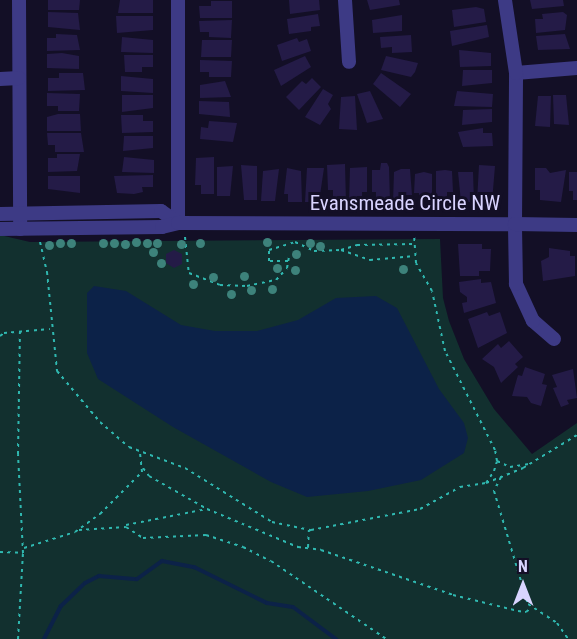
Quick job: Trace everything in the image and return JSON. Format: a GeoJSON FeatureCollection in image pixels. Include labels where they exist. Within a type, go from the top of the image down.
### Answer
{"type":"FeatureCollection","features":[{"type":"Feature","properties":{"kind":"street"},"geometry":{"type":"LineString","coordinates":[[19,0],[20,229]]}},
{"type":"Feature","properties":{"kind":"street"},"geometry":{"type":"LineString","coordinates":[[177,0],[178,223]]}},
{"type":"Feature","properties":{"kind":"street"},"geometry":{"type":"LineString","coordinates":[[345,0],[349,62]]}},
{"type":"Feature","properties":{"kind":"street","name":"Evansmeade Circle NW"},"geometry":{"type":"LineString","coordinates":[[0,229],[162,227],[178,223],[515,224],[516,73],[505,0]]}},
{"type":"Feature","properties":{"kind":"street"},"geometry":{"type":"LineString","coordinates":[[516,73],[577,68]]}},
{"type":"Feature","properties":{"kind":"street"},"geometry":{"type":"LineString","coordinates":[[0,79],[19,78]]}},
{"type":"Feature","properties":{"kind":"street","name":"Evansmeade Circle NW"},"geometry":{"type":"LineString","coordinates":[[0,214],[161,211],[178,223]]}},
{"type":"Feature","properties":{"kind":"street"},"geometry":{"type":"LineString","coordinates":[[554,339],[534,321],[516,284],[515,224],[577,225]]}},
{"type":"Feature","properties":{"kind":"path"},"geometry":{"type":"LineString","coordinates":[[414,235],[415,256],[432,291],[448,359],[479,412],[497,461],[510,467],[531,463]]}},
{"type":"Feature","properties":{"kind":"path"},"geometry":{"type":"LineString","coordinates":[[185,237],[186,265],[193,277],[202,281],[234,286],[260,285],[283,276],[288,259],[268,261],[268,250],[295,242],[314,251],[342,250],[357,245],[414,244]]}},
{"type":"Feature","properties":{"kind":"path"},"geometry":{"type":"LineString","coordinates":[[39,239],[47,272],[50,329],[62,380],[109,432],[140,452],[169,460],[216,484],[272,522],[309,530],[420,509],[460,487],[486,483],[531,463],[577,435]]}},
{"type":"Feature","properties":{"kind":"path"},"geometry":{"type":"LineString","coordinates":[[342,250],[370,260],[415,256]]}},
{"type":"Feature","properties":{"kind":"path"},"geometry":{"type":"LineString","coordinates":[[0,336],[50,329]]}},
{"type":"Feature","properties":{"kind":"path"},"geometry":{"type":"LineString","coordinates":[[18,639],[23,553],[18,454],[20,332]]}},
{"type":"Feature","properties":{"kind":"path"},"geometry":{"type":"LineString","coordinates":[[140,452],[143,468],[149,476],[207,508],[236,517],[293,545],[308,547],[419,586],[526,612],[541,612]]}},
{"type":"Feature","properties":{"kind":"path"},"geometry":{"type":"LineString","coordinates":[[486,483],[497,461]]}},
{"type":"Feature","properties":{"kind":"path"},"geometry":{"type":"LineString","coordinates":[[79,530],[134,482],[143,468]]}},
{"type":"Feature","properties":{"kind":"path"},"geometry":{"type":"LineString","coordinates":[[501,477],[494,491],[531,608]]}},
{"type":"Feature","properties":{"kind":"path"},"geometry":{"type":"LineString","coordinates":[[23,548],[79,530],[122,526],[207,508]]}},
{"type":"Feature","properties":{"kind":"path"},"geometry":{"type":"LineString","coordinates":[[122,526],[143,538],[206,535],[250,550],[386,639]]}},
{"type":"Feature","properties":{"kind":"path"},"geometry":{"type":"LineString","coordinates":[[308,547],[309,530]]}},
{"type":"Feature","properties":{"kind":"path"},"geometry":{"type":"LineString","coordinates":[[0,552],[23,553]]}},
{"type":"Feature","properties":{"kind":"path"},"geometry":{"type":"LineString","coordinates":[[531,608],[557,623],[568,639]]}},
{"type":"Feature","properties":{"kind":"path"},"geometry":{"type":"LineString","coordinates":[[526,612],[531,608]]}},
{"type":"Feature","properties":{"kind":"green space"},"geometry":{"type":"Polygon","coordinates":[[[0,235],[30,242],[440,239],[443,298],[449,321],[464,359],[494,409],[532,454],[577,423],[577,639],[0,639],[0,235]]]}},
{"type":"Feature","properties":{"kind":"water"},"geometry":{"type":"Polygon","coordinates":[[[94,286],[126,291],[181,325],[215,331],[257,331],[298,320],[336,298],[376,296],[397,308],[439,389],[464,423],[468,438],[464,453],[421,480],[368,491],[307,497],[271,482],[173,427],[98,379],[87,353],[87,293],[94,286]]]}},
{"type":"Feature","properties":{"kind":"building"},"geometry":{"type":"Polygon","coordinates":[[[48,0],[80,0],[79,10],[48,10],[48,0]]]}},
{"type":"Feature","properties":{"kind":"building"},"geometry":{"type":"Polygon","coordinates":[[[120,0],[153,0],[153,13],[118,13],[120,0]]]}},
{"type":"Feature","properties":{"kind":"building"},"geometry":{"type":"Polygon","coordinates":[[[289,0],[319,0],[320,10],[290,14],[289,0]]]}},
{"type":"Feature","properties":{"kind":"building"},"geometry":{"type":"Polygon","coordinates":[[[367,0],[399,0],[400,5],[370,10],[367,0]]]}},
{"type":"Feature","properties":{"kind":"building"},"geometry":{"type":"Polygon","coordinates":[[[530,0],[563,0],[564,6],[532,9],[530,0]]]}},
{"type":"Feature","properties":{"kind":"building"},"geometry":{"type":"Polygon","coordinates":[[[211,1],[232,1],[232,18],[200,18],[199,6],[211,6],[211,1]]]}},
{"type":"Feature","properties":{"kind":"building"},"geometry":{"type":"Polygon","coordinates":[[[476,7],[484,9],[486,22],[454,27],[452,10],[476,7]]]}},
{"type":"Feature","properties":{"kind":"building"},"geometry":{"type":"Polygon","coordinates":[[[48,12],[78,13],[80,30],[48,27],[48,12]]]}},
{"type":"Feature","properties":{"kind":"building"},"geometry":{"type":"Polygon","coordinates":[[[563,12],[567,15],[565,30],[536,33],[535,19],[543,19],[542,14],[563,12]]]}},
{"type":"Feature","properties":{"kind":"building"},"geometry":{"type":"Polygon","coordinates":[[[318,14],[320,26],[311,27],[311,31],[289,34],[287,19],[318,14]]]}},
{"type":"Feature","properties":{"kind":"building"},"geometry":{"type":"Polygon","coordinates":[[[402,15],[402,31],[373,33],[372,20],[402,15]]]}},
{"type":"Feature","properties":{"kind":"building"},"geometry":{"type":"Polygon","coordinates":[[[116,16],[153,16],[153,30],[117,33],[116,16]]]}},
{"type":"Feature","properties":{"kind":"building"},"geometry":{"type":"Polygon","coordinates":[[[232,20],[231,38],[209,37],[209,32],[200,32],[199,21],[232,20]]]}},
{"type":"Feature","properties":{"kind":"building"},"geometry":{"type":"Polygon","coordinates":[[[487,25],[489,37],[452,46],[450,31],[487,25]]]}},
{"type":"Feature","properties":{"kind":"building"},"geometry":{"type":"Polygon","coordinates":[[[56,34],[77,35],[80,50],[47,51],[47,38],[56,38],[56,34]]]}},
{"type":"Feature","properties":{"kind":"building"},"geometry":{"type":"Polygon","coordinates":[[[565,34],[570,49],[538,50],[536,36],[565,34]]]}},
{"type":"Feature","properties":{"kind":"building"},"geometry":{"type":"Polygon","coordinates":[[[411,35],[412,52],[392,53],[392,47],[381,48],[380,37],[411,35]]]}},
{"type":"Feature","properties":{"kind":"building"},"geometry":{"type":"Polygon","coordinates":[[[122,37],[153,40],[153,53],[121,52],[122,37]]]}},
{"type":"Feature","properties":{"kind":"building"},"geometry":{"type":"Polygon","coordinates":[[[297,38],[299,42],[307,39],[311,51],[282,61],[277,45],[297,38]]]}},
{"type":"Feature","properties":{"kind":"building"},"geometry":{"type":"Polygon","coordinates":[[[202,40],[232,40],[231,57],[201,57],[202,40]]]}},
{"type":"Feature","properties":{"kind":"building"},"geometry":{"type":"Polygon","coordinates":[[[459,50],[491,53],[491,66],[460,67],[459,50]]]}},
{"type":"Feature","properties":{"kind":"building"},"geometry":{"type":"Polygon","coordinates":[[[62,53],[79,56],[79,69],[47,68],[47,54],[62,53]]]}},
{"type":"Feature","properties":{"kind":"building"},"geometry":{"type":"Polygon","coordinates":[[[124,55],[153,55],[153,67],[142,67],[142,72],[125,72],[124,55]]]}},
{"type":"Feature","properties":{"kind":"building"},"geometry":{"type":"Polygon","coordinates":[[[305,56],[311,67],[281,86],[274,70],[305,56]]]}},
{"type":"Feature","properties":{"kind":"building"},"geometry":{"type":"Polygon","coordinates":[[[386,56],[418,63],[415,72],[411,77],[381,70],[386,56]]]}},
{"type":"Feature","properties":{"kind":"building"},"geometry":{"type":"Polygon","coordinates":[[[200,60],[232,61],[231,77],[209,77],[209,72],[200,72],[200,60]]]}},
{"type":"Feature","properties":{"kind":"building"},"geometry":{"type":"Polygon","coordinates":[[[463,70],[492,70],[492,83],[462,86],[463,70]]]}},
{"type":"Feature","properties":{"kind":"building"},"geometry":{"type":"Polygon","coordinates":[[[59,73],[83,73],[85,90],[48,91],[48,78],[59,78],[59,73]]]}},
{"type":"Feature","properties":{"kind":"building"},"geometry":{"type":"Polygon","coordinates":[[[381,73],[411,94],[400,107],[373,84],[381,73]]]}},
{"type":"Feature","properties":{"kind":"building"},"geometry":{"type":"Polygon","coordinates":[[[121,76],[153,79],[153,93],[121,91],[121,76]]]}},
{"type":"Feature","properties":{"kind":"building"},"geometry":{"type":"Polygon","coordinates":[[[312,78],[321,87],[299,110],[286,97],[302,81],[306,84],[312,78]]]}},
{"type":"Feature","properties":{"kind":"building"},"geometry":{"type":"Polygon","coordinates":[[[225,81],[231,97],[200,98],[200,85],[225,81]]]}},
{"type":"Feature","properties":{"kind":"building"},"geometry":{"type":"Polygon","coordinates":[[[323,89],[333,95],[328,104],[331,109],[320,125],[305,117],[323,89]]]}},
{"type":"Feature","properties":{"kind":"building"},"geometry":{"type":"Polygon","coordinates":[[[370,91],[383,119],[367,123],[357,94],[370,91]]]}},
{"type":"Feature","properties":{"kind":"building"},"geometry":{"type":"Polygon","coordinates":[[[457,91],[493,94],[492,107],[454,106],[457,91]]]}},
{"type":"Feature","properties":{"kind":"building"},"geometry":{"type":"Polygon","coordinates":[[[47,93],[80,94],[79,111],[58,111],[58,106],[47,106],[47,93]]]}},
{"type":"Feature","properties":{"kind":"building"},"geometry":{"type":"Polygon","coordinates":[[[122,95],[153,95],[153,108],[122,112],[122,95]]]}},
{"type":"Feature","properties":{"kind":"building"},"geometry":{"type":"Polygon","coordinates":[[[553,95],[566,95],[569,125],[554,124],[553,95]]]}},
{"type":"Feature","properties":{"kind":"building"},"geometry":{"type":"Polygon","coordinates":[[[355,96],[357,130],[339,129],[341,97],[355,96]]]}},
{"type":"Feature","properties":{"kind":"building"},"geometry":{"type":"Polygon","coordinates":[[[538,96],[551,96],[550,127],[535,126],[538,96]]]}},
{"type":"Feature","properties":{"kind":"building"},"geometry":{"type":"Polygon","coordinates":[[[199,101],[229,102],[230,117],[199,114],[199,101]]]}},
{"type":"Feature","properties":{"kind":"building"},"geometry":{"type":"Polygon","coordinates":[[[492,109],[492,122],[462,125],[463,110],[492,109]]]}},
{"type":"Feature","properties":{"kind":"building"},"geometry":{"type":"Polygon","coordinates":[[[58,114],[80,114],[81,131],[47,131],[47,117],[58,114]]]}},
{"type":"Feature","properties":{"kind":"building"},"geometry":{"type":"Polygon","coordinates":[[[121,115],[143,115],[143,121],[153,121],[153,132],[122,133],[121,115]]]}},
{"type":"Feature","properties":{"kind":"building"},"geometry":{"type":"Polygon","coordinates":[[[209,121],[237,123],[233,142],[200,139],[201,127],[208,128],[209,121]]]}},
{"type":"Feature","properties":{"kind":"building"},"geometry":{"type":"Polygon","coordinates":[[[483,128],[483,133],[492,133],[493,146],[463,147],[458,132],[483,128]]]}},
{"type":"Feature","properties":{"kind":"building"},"geometry":{"type":"Polygon","coordinates":[[[47,133],[81,133],[84,152],[55,152],[55,145],[48,145],[47,133]]]}},
{"type":"Feature","properties":{"kind":"building"},"geometry":{"type":"Polygon","coordinates":[[[124,136],[153,136],[153,148],[123,151],[124,136]]]}},
{"type":"Feature","properties":{"kind":"building"},"geometry":{"type":"Polygon","coordinates":[[[57,154],[80,154],[77,171],[48,172],[48,158],[57,158],[57,154]]]}},
{"type":"Feature","properties":{"kind":"building"},"geometry":{"type":"Polygon","coordinates":[[[124,157],[154,160],[154,173],[122,172],[124,157]]]}},
{"type":"Feature","properties":{"kind":"building"},"geometry":{"type":"Polygon","coordinates":[[[214,157],[214,194],[201,194],[201,185],[195,185],[196,158],[214,157]]]}},
{"type":"Feature","properties":{"kind":"building"},"geometry":{"type":"Polygon","coordinates":[[[381,163],[387,163],[389,167],[390,202],[376,202],[376,192],[372,192],[372,170],[380,170],[381,163]]]}},
{"type":"Feature","properties":{"kind":"building"},"geometry":{"type":"Polygon","coordinates":[[[345,164],[346,202],[333,203],[333,190],[328,190],[327,165],[345,164]]]}},
{"type":"Feature","properties":{"kind":"building"},"geometry":{"type":"Polygon","coordinates":[[[241,165],[257,166],[257,200],[244,200],[241,165]]]}},
{"type":"Feature","properties":{"kind":"building"},"geometry":{"type":"Polygon","coordinates":[[[479,165],[495,166],[492,202],[477,202],[479,165]]]}},
{"type":"Feature","properties":{"kind":"building"},"geometry":{"type":"Polygon","coordinates":[[[233,166],[230,196],[217,196],[217,167],[233,166]]]}},
{"type":"Feature","properties":{"kind":"building"},"geometry":{"type":"Polygon","coordinates":[[[367,167],[367,192],[362,192],[362,202],[349,202],[350,168],[367,167]]]}},
{"type":"Feature","properties":{"kind":"building"},"geometry":{"type":"Polygon","coordinates":[[[287,168],[301,171],[302,202],[288,202],[288,194],[284,194],[287,168]]]}},
{"type":"Feature","properties":{"kind":"building"},"geometry":{"type":"Polygon","coordinates":[[[307,168],[324,168],[319,202],[305,202],[307,168]]]}},
{"type":"Feature","properties":{"kind":"building"},"geometry":{"type":"Polygon","coordinates":[[[535,168],[546,168],[550,173],[566,170],[561,202],[540,200],[540,190],[535,190],[535,168]]]}},
{"type":"Feature","properties":{"kind":"building"},"geometry":{"type":"Polygon","coordinates":[[[279,169],[275,201],[261,201],[263,171],[279,169]]]}},
{"type":"Feature","properties":{"kind":"building"},"geometry":{"type":"Polygon","coordinates":[[[410,169],[412,195],[406,195],[406,202],[393,202],[394,172],[410,169]]]}},
{"type":"Feature","properties":{"kind":"building"},"geometry":{"type":"Polygon","coordinates":[[[436,171],[452,171],[453,192],[447,192],[447,202],[436,202],[436,171]]]}},
{"type":"Feature","properties":{"kind":"building"},"geometry":{"type":"Polygon","coordinates":[[[424,172],[432,174],[432,202],[419,202],[419,193],[414,193],[415,174],[424,172]]]}},
{"type":"Feature","properties":{"kind":"building"},"geometry":{"type":"Polygon","coordinates":[[[458,172],[473,172],[474,202],[461,202],[458,172]]]}},
{"type":"Feature","properties":{"kind":"building"},"geometry":{"type":"Polygon","coordinates":[[[569,172],[577,172],[577,200],[573,200],[573,191],[569,191],[569,172]]]}},
{"type":"Feature","properties":{"kind":"building"},"geometry":{"type":"Polygon","coordinates":[[[153,175],[153,187],[142,187],[143,192],[117,193],[114,176],[153,175]]]}},
{"type":"Feature","properties":{"kind":"building"},"geometry":{"type":"Polygon","coordinates":[[[48,176],[80,176],[80,193],[48,189],[48,176]]]}},
{"type":"Feature","properties":{"kind":"building"},"geometry":{"type":"Polygon","coordinates":[[[458,244],[482,244],[482,249],[491,249],[490,271],[479,271],[479,276],[460,276],[458,244]]]}},
{"type":"Feature","properties":{"kind":"building"},"geometry":{"type":"Polygon","coordinates":[[[549,248],[570,251],[570,256],[575,256],[575,276],[543,281],[541,261],[549,257],[549,248]]]}},
{"type":"Feature","properties":{"kind":"building"},"geometry":{"type":"Polygon","coordinates":[[[174,250],[182,254],[182,264],[174,268],[166,263],[166,254],[174,250]]]}},
{"type":"Feature","properties":{"kind":"building"},"geometry":{"type":"Polygon","coordinates":[[[481,279],[481,283],[491,282],[496,303],[464,313],[462,303],[467,302],[467,297],[460,292],[459,282],[481,279]]]}},
{"type":"Feature","properties":{"kind":"building"},"geometry":{"type":"Polygon","coordinates":[[[487,312],[489,316],[500,312],[507,333],[478,348],[468,319],[487,312]]]}},
{"type":"Feature","properties":{"kind":"building"},"geometry":{"type":"Polygon","coordinates":[[[509,341],[523,357],[515,364],[518,367],[501,383],[494,367],[482,359],[498,344],[501,348],[509,341]]]}},
{"type":"Feature","properties":{"kind":"building"},"geometry":{"type":"Polygon","coordinates":[[[525,367],[545,374],[542,384],[547,385],[541,406],[531,403],[527,397],[512,396],[518,375],[522,376],[525,367]]]}},
{"type":"Feature","properties":{"kind":"building"},"geometry":{"type":"Polygon","coordinates":[[[573,369],[577,398],[567,400],[569,404],[561,407],[553,388],[557,387],[552,375],[573,369]]]}},
{"type":"Feature","properties":{"kind":"waterway"},"geometry":{"type":"LineString","coordinates":[[44,639],[61,606],[85,583],[99,576],[137,579],[162,561],[194,567],[267,603],[293,607],[336,639]]}}]}
